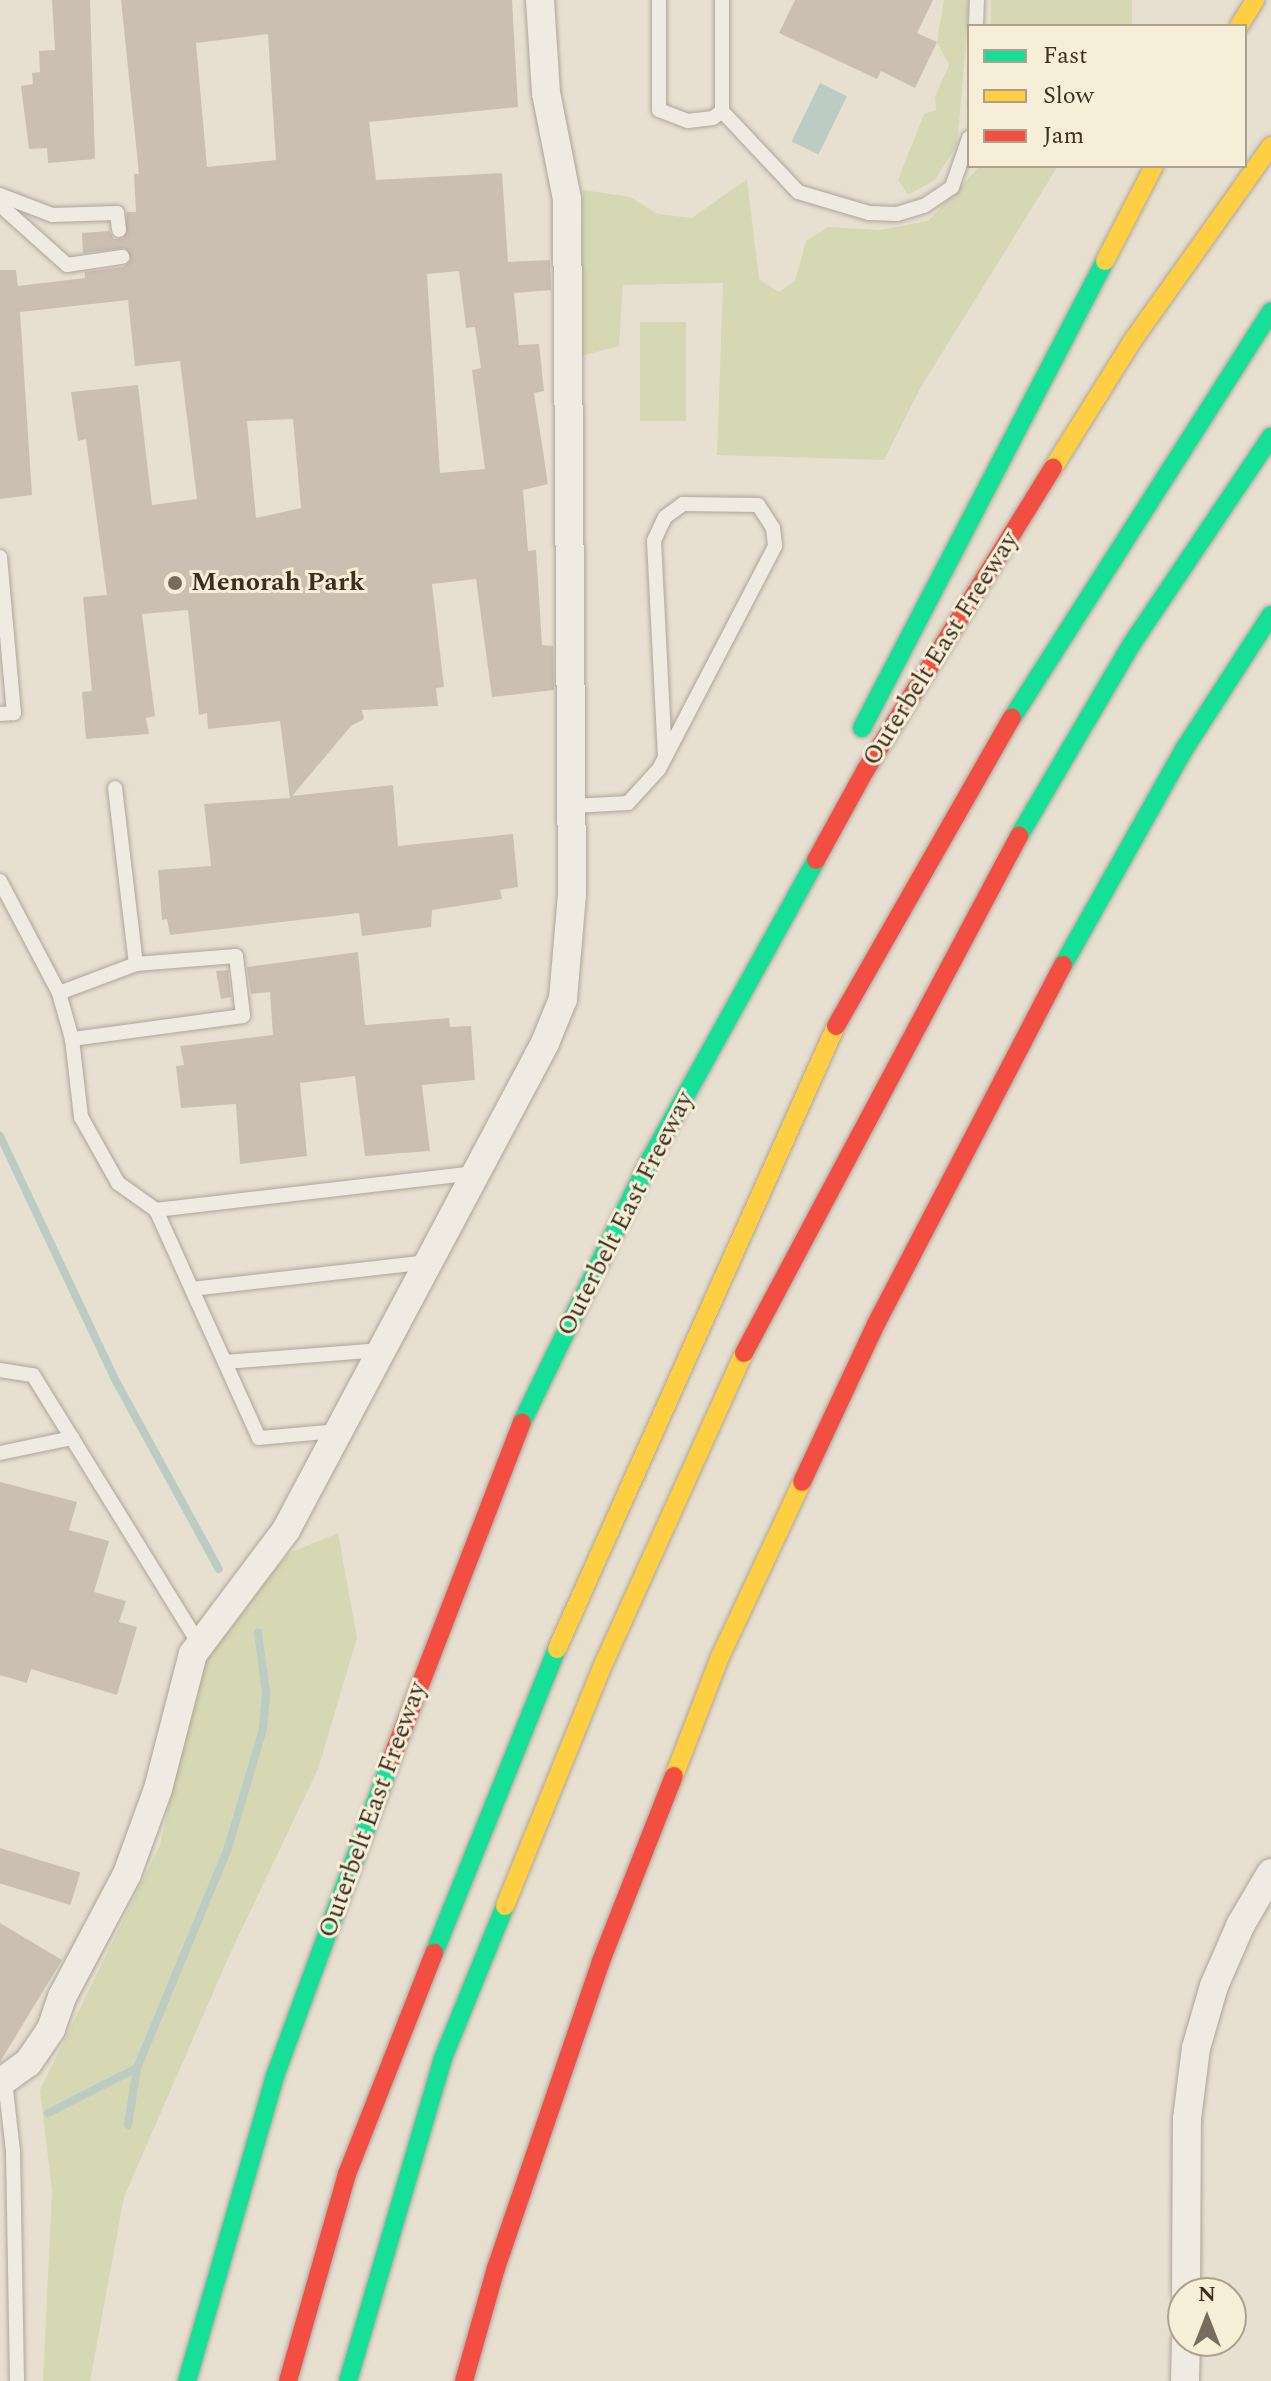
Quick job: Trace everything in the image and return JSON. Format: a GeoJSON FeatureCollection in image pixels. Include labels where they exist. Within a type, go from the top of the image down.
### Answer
{"type":"FeatureCollection","features":[{"type":"Feature","properties":{"kind":"highway"},"geometry":{"type":"LineString","coordinates":[[1240,24],[1255,0]]}},
{"type":"Feature","properties":{"kind":"highway","name":"Outerbelt East Freeway"},"geometry":{"type":"LineString","coordinates":[[187,2381],[275,2076],[421,1680],[528,1407],[651,1158],[873,758],[1131,343],[1271,146]]}},
{"type":"Feature","properties":{"kind":"highway"},"geometry":{"type":"LineString","coordinates":[[851,752],[1153,168]]}},
{"type":"Feature","properties":{"kind":"highway"},"geometry":{"type":"LineString","coordinates":[[288,2381],[347,2174],[470,1862],[585,1581],[824,1048],[1008,725],[1271,311]]}},
{"type":"Feature","properties":{"kind":"highway"},"geometry":{"type":"LineString","coordinates":[[348,2381],[443,2058],[603,1665],[757,1325],[987,889],[1131,645],[1271,437]]}},
{"type":"Feature","properties":{"kind":"highway"},"geometry":{"type":"LineString","coordinates":[[464,2381],[496,2268],[601,1961],[720,1657],[876,1324],[1014,1053],[1183,751],[1271,615]]}},
{"type":"Feature","properties":{"kind":"highway"},"geometry":{"type":"LineString","coordinates":[[651,1158],[837,780]]}},
{"type":"Feature","properties":{"kind":"street"},"geometry":{"type":"LineString","coordinates":[[2,2082],[28,2063],[51,2029],[62,1997],[127,1874],[158,1789],[193,1654],[286,1530],[475,1173],[563,999],[570,946],[572,806],[567,199],[546,93],[540,0]]}},
{"type":"Feature","properties":{"kind":"street"},"geometry":{"type":"LineString","coordinates":[[1186,2277],[1187,2119],[1196,2048],[1219,1974],[1271,1873]]}},
{"type":"Feature","properties":{"kind":"street"},"geometry":{"type":"LineString","coordinates":[[1185,2381],[1186,2357]]}},
{"type":"Feature","properties":{"kind":"lane"},"geometry":{"type":"LineString","coordinates":[[659,0],[659,110],[688,121],[713,118],[722,111]]}},
{"type":"Feature","properties":{"kind":"lane"},"geometry":{"type":"LineString","coordinates":[[722,0],[722,111],[798,192],[869,213],[897,214],[924,206],[952,187],[967,144]]}},
{"type":"Feature","properties":{"kind":"lane"},"geometry":{"type":"LineString","coordinates":[[976,24],[977,0]]}},
{"type":"Feature","properties":{"kind":"lane"},"geometry":{"type":"LineString","coordinates":[[0,195],[52,215],[117,213],[119,230]]}},
{"type":"Feature","properties":{"kind":"lane"},"geometry":{"type":"LineString","coordinates":[[0,205],[67,265],[122,257]]}},
{"type":"Feature","properties":{"kind":"lane"},"geometry":{"type":"LineString","coordinates":[[572,806],[628,803],[665,757],[775,546],[773,528],[758,505],[683,504],[665,517],[654,541],[665,757]]}},
{"type":"Feature","properties":{"kind":"lane"},"geometry":{"type":"LineString","coordinates":[[0,557],[14,713],[0,714]]}},
{"type":"Feature","properties":{"kind":"lane"},"geometry":{"type":"LineString","coordinates":[[115,788],[136,964]]}},
{"type":"Feature","properties":{"kind":"lane"},"geometry":{"type":"LineString","coordinates":[[0,881],[59,993],[72,1039],[81,1117],[118,1183],[156,1210],[259,1438],[338,1431]]}},
{"type":"Feature","properties":{"kind":"lane"},"geometry":{"type":"LineString","coordinates":[[59,993],[136,964],[236,956],[243,1016],[72,1039]]}},
{"type":"Feature","properties":{"kind":"lane"},"geometry":{"type":"LineString","coordinates":[[156,1210],[475,1173]]}},
{"type":"Feature","properties":{"kind":"lane"},"geometry":{"type":"LineString","coordinates":[[192,1289],[428,1262]]}},
{"type":"Feature","properties":{"kind":"lane"},"geometry":{"type":"LineString","coordinates":[[225,1362],[382,1350]]}},
{"type":"Feature","properties":{"kind":"lane"},"geometry":{"type":"LineString","coordinates":[[0,1370],[33,1375],[200,1645]]}},
{"type":"Feature","properties":{"kind":"lane"},"geometry":{"type":"LineString","coordinates":[[0,1453],[72,1438]]}},
{"type":"Feature","properties":{"kind":"lane"},"geometry":{"type":"LineString","coordinates":[[2,2082],[13,2151],[17,2381]]}},
{"type":"Feature","properties":{"kind":"green space"},"geometry":{"type":"Polygon","coordinates":[[[944,0],[970,0],[957,145],[935,180],[908,195],[898,180],[924,114],[936,110],[935,97],[949,65],[937,42],[944,0]]]}},
{"type":"Feature","properties":{"kind":"green space"},"geometry":{"type":"Polygon","coordinates":[[[991,0],[1132,0],[1132,24],[991,24],[991,0]]]}},
{"type":"Feature","properties":{"kind":"green space"},"geometry":{"type":"Polygon","coordinates":[[[978,168],[1057,168],[921,387],[884,460],[717,455],[723,283],[623,285],[619,346],[581,356],[583,190],[630,197],[658,214],[692,218],[747,179],[759,279],[779,292],[795,281],[806,241],[828,227],[880,230],[928,221],[978,168]]]}},
{"type":"Feature","properties":{"kind":"green space"},"geometry":{"type":"Polygon","coordinates":[[[640,322],[686,322],[686,421],[640,421],[640,322]]]}},
{"type":"Feature","properties":{"kind":"green space"},"geometry":{"type":"Polygon","coordinates":[[[338,1533],[357,1638],[318,1769],[229,1956],[124,2197],[90,2381],[43,2381],[52,2190],[40,2090],[160,1845],[207,1636],[292,1552],[338,1533]]]}},
{"type":"Feature","properties":{"kind":"shaded area"},"geometry":{"type":"Polygon","coordinates":[[[820,83],[847,96],[818,155],[792,141],[820,83]]]}},
{"type":"Feature","properties":{"kind":"building"},"geometry":{"type":"Polygon","coordinates":[[[52,0],[90,0],[95,159],[48,163],[47,148],[29,149],[21,86],[33,84],[32,73],[40,72],[39,51],[55,50],[52,0]]]}},
{"type":"Feature","properties":{"kind":"building","name":"Menorah Park"},"geometry":{"type":"Polygon","coordinates":[[[121,0],[512,0],[518,107],[369,122],[376,180],[502,173],[508,262],[550,260],[551,290],[514,293],[519,345],[539,344],[544,391],[534,393],[548,484],[523,490],[528,551],[536,550],[542,645],[553,646],[554,690],[492,697],[476,579],[432,584],[444,687],[436,688],[438,706],[362,710],[364,719],[351,726],[292,796],[393,785],[398,846],[513,834],[518,887],[500,890],[502,899],[432,910],[431,927],[362,936],[359,913],[170,935],[167,919],[162,920],[158,870],[211,866],[204,804],[290,798],[280,721],[208,729],[207,713],[199,715],[188,610],[142,614],[155,716],[146,718],[149,734],[86,739],[82,692],[92,691],[83,597],[107,595],[86,439],[78,441],[71,392],[138,385],[152,505],[197,499],[180,361],[135,366],[128,300],[20,312],[32,495],[0,499],[0,270],[16,270],[18,286],[85,278],[85,272],[123,267],[131,260],[125,248],[83,253],[82,233],[109,231],[114,239],[124,238],[127,212],[136,212],[134,174],[139,174],[121,0]],[[268,34],[196,43],[207,167],[276,160],[268,34]],[[459,271],[427,274],[440,473],[485,469],[472,370],[481,368],[475,327],[466,328],[459,271]],[[293,419],[247,421],[256,518],[301,508],[293,419]]]}},
{"type":"Feature","properties":{"kind":"building"},"geometry":{"type":"Polygon","coordinates":[[[795,0],[933,0],[917,33],[937,42],[915,88],[881,71],[877,79],[779,33],[795,0]]]}},
{"type":"Feature","properties":{"kind":"building"},"geometry":{"type":"Polygon","coordinates":[[[358,952],[365,1025],[449,1018],[450,1027],[471,1026],[475,1080],[422,1085],[430,1151],[365,1156],[355,1076],[300,1083],[307,1156],[240,1164],[236,1104],[181,1108],[176,1066],[184,1065],[180,1046],[273,1035],[270,992],[251,994],[247,967],[358,952]]]}},
{"type":"Feature","properties":{"kind":"building"},"geometry":{"type":"Polygon","coordinates":[[[228,970],[231,997],[221,999],[216,971],[228,970]]]}},
{"type":"Feature","properties":{"kind":"building"},"geometry":{"type":"Polygon","coordinates":[[[0,1482],[77,1502],[69,1530],[109,1541],[94,1592],[126,1601],[119,1622],[137,1627],[117,1695],[31,1669],[27,1683],[0,1675],[0,1482]]]}},
{"type":"Feature","properties":{"kind":"building"},"geometry":{"type":"Polygon","coordinates":[[[0,1848],[80,1873],[70,1905],[0,1884],[0,1848]]]}},
{"type":"Feature","properties":{"kind":"building"},"geometry":{"type":"Polygon","coordinates":[[[0,1923],[62,1960],[0,2062],[0,1923]]]}},
{"type":"Feature","properties":{"kind":"waterway"},"geometry":{"type":"LineString","coordinates":[[0,1136],[117,1383],[219,1569]]}},
{"type":"Feature","properties":{"kind":"waterway"},"geometry":{"type":"LineString","coordinates":[[128,2125],[137,2068],[228,1848],[263,1729],[266,1692],[258,1633]]}},
{"type":"Feature","properties":{"kind":"waterway"},"geometry":{"type":"LineString","coordinates":[[48,2113],[137,2068]]}},
{"type":"Feature","properties":{"kind":"traffic: fast"},"geometry":{"type":"LineString","coordinates":[[862,728],[1105,261]]}},
{"type":"Feature","properties":{"kind":"traffic: fast"},"geometry":{"type":"LineString","coordinates":[[1012,718],[1271,311]]}},
{"type":"Feature","properties":{"kind":"traffic: fast"},"geometry":{"type":"LineString","coordinates":[[1019,836],[1131,645],[1271,437]]}},
{"type":"Feature","properties":{"kind":"traffic: fast"},"geometry":{"type":"LineString","coordinates":[[1063,965],[1183,751],[1271,615]]}},
{"type":"Feature","properties":{"kind":"traffic: fast"},"geometry":{"type":"LineString","coordinates":[[522,1422],[651,1158],[816,860]]}},
{"type":"Feature","properties":{"kind":"traffic: fast"},"geometry":{"type":"LineString","coordinates":[[434,1953],[557,1649]]}},
{"type":"Feature","properties":{"kind":"traffic: fast"},"geometry":{"type":"LineString","coordinates":[[187,2381],[275,2076],[391,1760]]}},
{"type":"Feature","properties":{"kind":"traffic: fast"},"geometry":{"type":"LineString","coordinates":[[348,2381],[443,2058],[505,1906]]}},
{"type":"Feature","properties":{"kind":"traffic: slow"},"geometry":{"type":"LineString","coordinates":[[1240,24],[1255,0]]}},
{"type":"Feature","properties":{"kind":"traffic: slow"},"geometry":{"type":"LineString","coordinates":[[1053,468],[1131,343],[1271,146]]}},
{"type":"Feature","properties":{"kind":"traffic: slow"},"geometry":{"type":"LineString","coordinates":[[1105,261],[1153,168]]}},
{"type":"Feature","properties":{"kind":"traffic: slow"},"geometry":{"type":"LineString","coordinates":[[557,1649],[836,1026]]}},
{"type":"Feature","properties":{"kind":"traffic: slow"},"geometry":{"type":"LineString","coordinates":[[505,1906],[603,1665],[744,1353]]}},
{"type":"Feature","properties":{"kind":"traffic: slow"},"geometry":{"type":"LineString","coordinates":[[674,1776],[720,1657],[802,1482]]}},
{"type":"Feature","properties":{"kind":"traffic: jam"},"geometry":{"type":"LineString","coordinates":[[816,860],[865,771],[1053,468]]}},
{"type":"Feature","properties":{"kind":"traffic: jam"},"geometry":{"type":"LineString","coordinates":[[836,1026],[1012,718]]}},
{"type":"Feature","properties":{"kind":"traffic: jam"},"geometry":{"type":"LineString","coordinates":[[744,1353],[1019,836]]}},
{"type":"Feature","properties":{"kind":"traffic: jam"},"geometry":{"type":"LineString","coordinates":[[802,1482],[876,1324],[1063,965]]}},
{"type":"Feature","properties":{"kind":"traffic: jam"},"geometry":{"type":"LineString","coordinates":[[391,1760],[522,1422]]}},
{"type":"Feature","properties":{"kind":"traffic: jam"},"geometry":{"type":"LineString","coordinates":[[464,2381],[496,2268],[601,1961],[674,1776]]}},
{"type":"Feature","properties":{"kind":"traffic: jam"},"geometry":{"type":"LineString","coordinates":[[288,2381],[347,2174],[434,1953]]}},
{"type":"Feature","properties":{"kind":"place","name":"Menorah Park"},"geometry":{"type":"Point","coordinates":[175,583]}}]}
